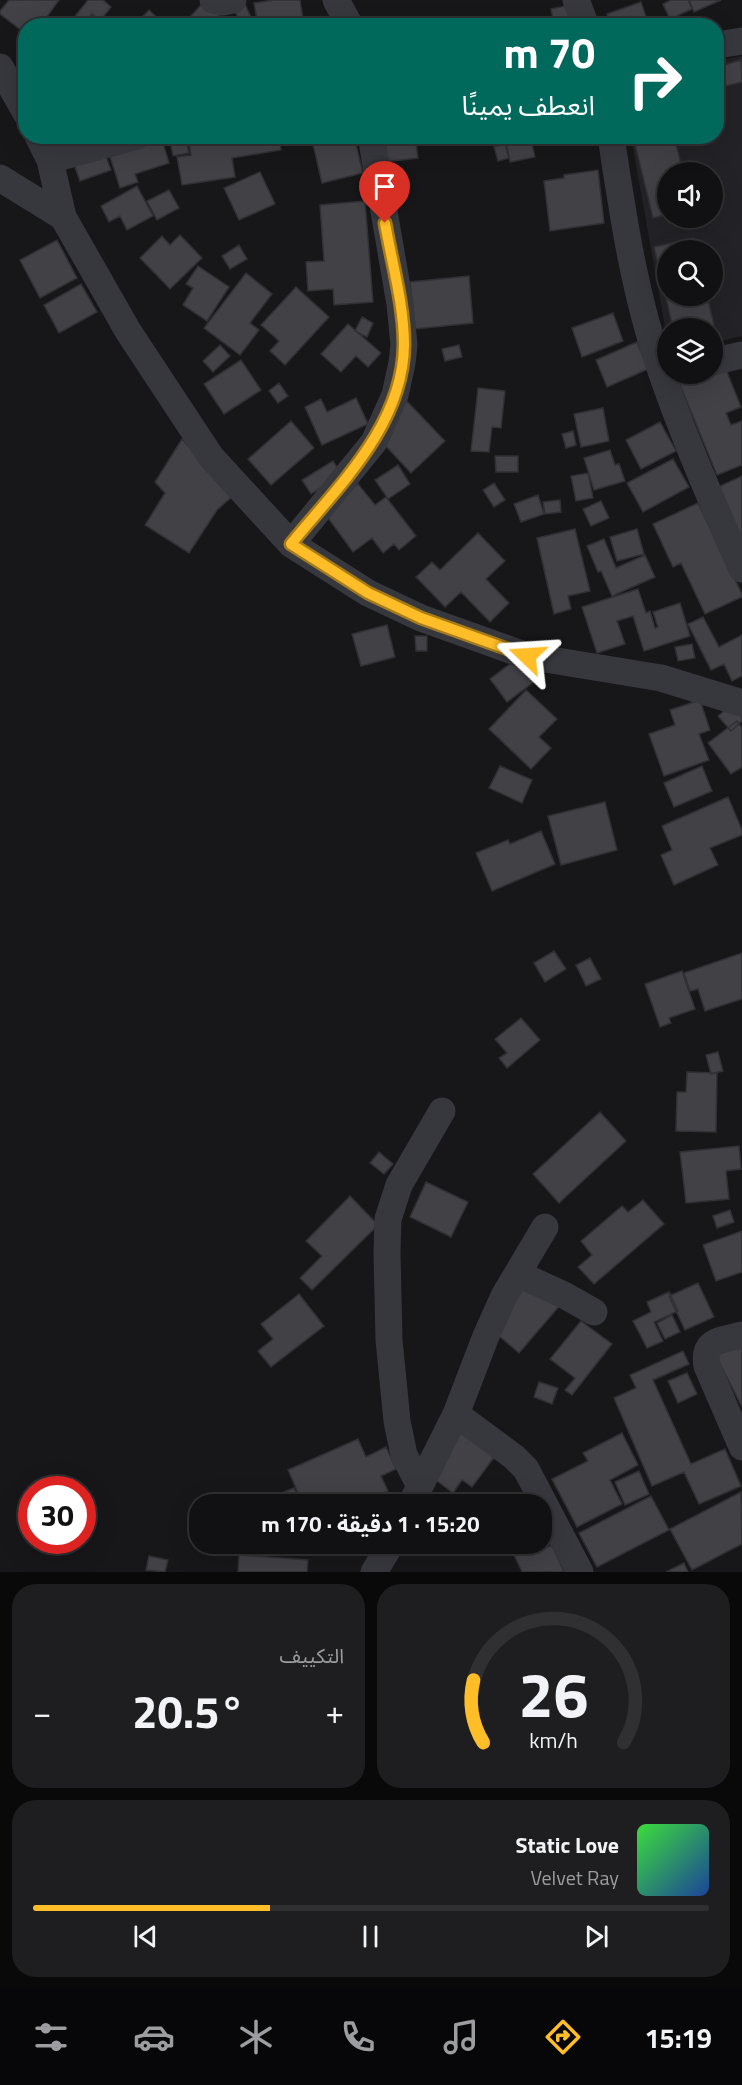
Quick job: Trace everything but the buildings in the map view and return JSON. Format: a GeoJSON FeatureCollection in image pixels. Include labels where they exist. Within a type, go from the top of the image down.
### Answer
{"type":"FeatureCollection","features":[{"type":"Feature","properties":{"kind":"street"},"geometry":{"type":"LineString","coordinates":[[213,0],[223,2],[233,0]]}},
{"type":"Feature","properties":{"kind":"street"},"geometry":{"type":"LineString","coordinates":[[336,0],[346,18]]}},
{"type":"Feature","properties":{"kind":"street"},"geometry":{"type":"LineString","coordinates":[[576,0],[583,18]]}},
{"type":"Feature","properties":{"kind":"street"},"geometry":{"type":"LineString","coordinates":[[724,44],[742,41]]}},
{"type":"Feature","properties":{"kind":"street"},"geometry":{"type":"LineString","coordinates":[[0,68],[18,99]]}},
{"type":"Feature","properties":{"kind":"street"},"geometry":{"type":"LineString","coordinates":[[42,144],[50,160],[63,217],[128,331],[211,457],[291,544],[368,593],[421,618],[527,656],[661,678],[742,703]]}},
{"type":"Feature","properties":{"kind":"street"},"geometry":{"type":"LineString","coordinates":[[50,160],[108,144]]}},
{"type":"Feature","properties":{"kind":"street"},"geometry":{"type":"LineString","coordinates":[[291,544],[374,442],[395,396],[402,363],[404,345],[400,304],[372,144]]}},
{"type":"Feature","properties":{"kind":"street"},"geometry":{"type":"LineString","coordinates":[[612,144],[629,252],[657,346]]}},
{"type":"Feature","properties":{"kind":"street"},"geometry":{"type":"LineString","coordinates":[[0,178],[63,217]]}},
{"type":"Feature","properties":{"kind":"street"},"geometry":{"type":"LineString","coordinates":[[723,359],[742,355]]}},
{"type":"Feature","properties":{"kind":"street"},"geometry":{"type":"LineString","coordinates":[[669,384],[712,502],[742,569]]}},
{"type":"Feature","properties":{"kind":"street"},"geometry":{"type":"LineString","coordinates":[[416,1494],[397,1421],[388,1321],[388,1219],[399,1185],[442,1111]]}},
{"type":"Feature","properties":{"kind":"street"},"geometry":{"type":"LineString","coordinates":[[416,1494],[456,1414],[504,1296],[545,1227]]}},
{"type":"Feature","properties":{"kind":"street"},"geometry":{"type":"LineString","coordinates":[[518,1274],[594,1312]]}},
{"type":"Feature","properties":{"kind":"street"},"geometry":{"type":"LineString","coordinates":[[742,1335],[713,1343],[705,1354],[707,1366],[742,1447]]}},
{"type":"Feature","properties":{"kind":"street"},"geometry":{"type":"LineString","coordinates":[[456,1414],[514,1457],[526,1469],[580,1572]]}},
{"type":"Feature","properties":{"kind":"street"},"geometry":{"type":"LineString","coordinates":[[374,1572],[385,1554]]}},
{"type":"Feature","properties":{"kind":"shaded area"},"geometry":{"type":"Polygon","coordinates":[[[742,56],[742,336],[723,341],[723,318],[663,318],[661,306],[723,306],[723,240],[657,240],[657,282],[632,144],[724,144],[724,60],[742,56]]]}},
{"type":"Feature","properties":{"kind":"route"},"geometry":{"type":"LineString","coordinates":[[385,223],[400,304],[404,345],[395,396],[374,442],[291,544],[368,593],[421,618],[527,656]]}}]}
